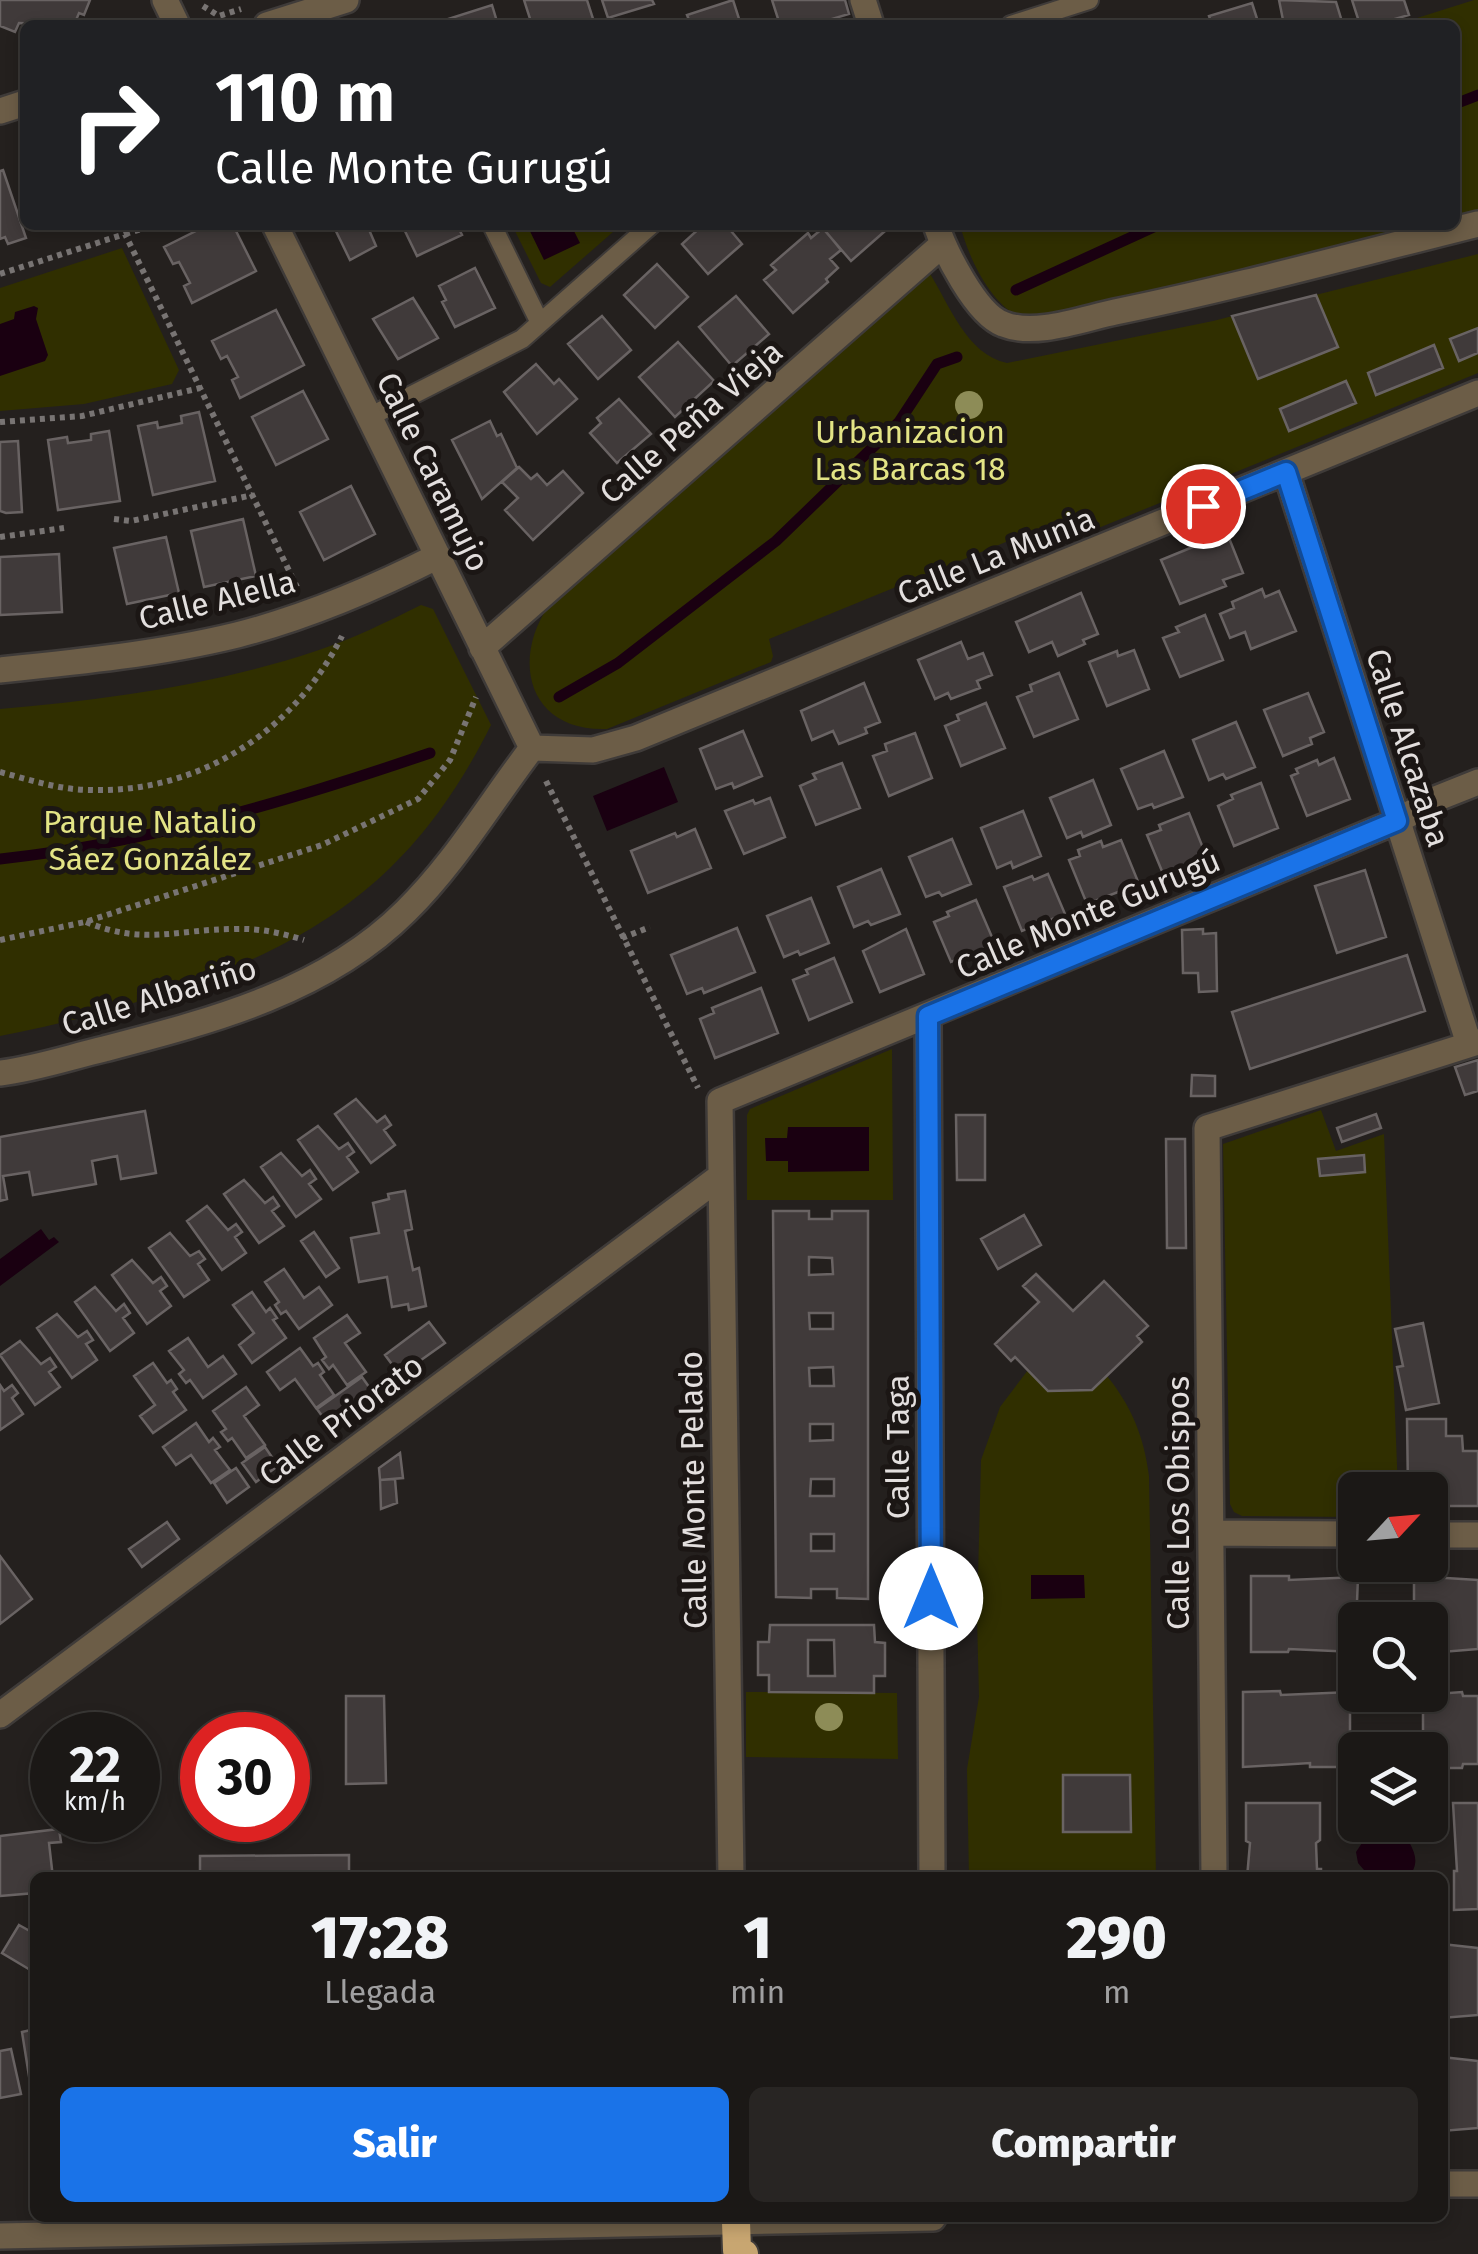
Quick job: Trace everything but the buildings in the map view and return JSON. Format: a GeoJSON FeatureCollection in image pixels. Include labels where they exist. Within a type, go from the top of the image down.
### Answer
{"type":"FeatureCollection","features":[{"type":"Feature","properties":{"kind":"highway"},"geometry":{"type":"LineString","coordinates":[[736,2222],[737,2250],[744,2254]]}},
{"type":"Feature","properties":{"kind":"street"},"geometry":{"type":"LineString","coordinates":[[260,15],[346,0]]}},
{"type":"Feature","properties":{"kind":"street","name":"Calle Caramujo"},"geometry":{"type":"LineString","coordinates":[[277,230],[532,748]]}},
{"type":"Feature","properties":{"kind":"street"},"geometry":{"type":"LineString","coordinates":[[940,235],[992,320],[1025,329],[1198,295],[1454,230]]}},
{"type":"Feature","properties":{"kind":"street","name":"Calle Peña Vieja"},"geometry":{"type":"LineString","coordinates":[[482,648],[940,235]]}},
{"type":"Feature","properties":{"kind":"street","name":"Calle La Munia"},"geometry":{"type":"LineString","coordinates":[[532,748],[593,750],[636,738],[1478,393]]}},
{"type":"Feature","properties":{"kind":"street","name":"Calle Alcazaba"},"geometry":{"type":"LineString","coordinates":[[1286,472],[1397,821],[1473,1043]]}},
{"type":"Feature","properties":{"kind":"street","name":"Calle Alella"},"geometry":{"type":"LineString","coordinates":[[0,670],[167,650],[237,635],[350,598],[438,556]]}},
{"type":"Feature","properties":{"kind":"street","name":"Calle Albariño"},"geometry":{"type":"LineString","coordinates":[[0,1074],[227,1014],[305,982],[362,948],[405,913],[449,864],[532,748]]}},
{"type":"Feature","properties":{"kind":"street","name":"Calle Monte Gurugú"},"geometry":{"type":"LineString","coordinates":[[720,1101],[1397,821],[1478,782]]}},
{"type":"Feature","properties":{"kind":"street","name":"Calle Taga"},"geometry":{"type":"LineString","coordinates":[[928,1016],[932,1872]]}},
{"type":"Feature","properties":{"kind":"street","name":"Calle Los Obispos"},"geometry":{"type":"LineString","coordinates":[[1214,1872],[1207,1128],[1473,1043]]}},
{"type":"Feature","properties":{"kind":"street","name":"Calle Monte Pelado"},"geometry":{"type":"LineString","coordinates":[[720,1101],[731,1872]]}},
{"type":"Feature","properties":{"kind":"street","name":"Calle Priorato"},"geometry":{"type":"LineString","coordinates":[[0,1715],[722,1176]]}},
{"type":"Feature","properties":{"kind":"street"},"geometry":{"type":"LineString","coordinates":[[1211,1533],[1338,1534]]}},
{"type":"Feature","properties":{"kind":"street"},"geometry":{"type":"LineString","coordinates":[[1448,1534],[1478,1535]]}},
{"type":"Feature","properties":{"kind":"street"},"geometry":{"type":"LineString","coordinates":[[1448,2184],[1478,2184]]}},
{"type":"Feature","properties":{"kind":"street"},"geometry":{"type":"LineString","coordinates":[[0,2236],[644,2222]]}},
{"type":"Feature","properties":{"kind":"lane"},"geometry":{"type":"LineString","coordinates":[[1027,20],[1089,0]]}},
{"type":"Feature","properties":{"kind":"lane"},"geometry":{"type":"LineString","coordinates":[[494,230],[540,324]]}},
{"type":"Feature","properties":{"kind":"lane"},"geometry":{"type":"LineString","coordinates":[[369,417],[522,339],[645,230]]}},
{"type":"Feature","properties":{"kind":"path"},"geometry":{"type":"LineString","coordinates":[[200,0],[204,8],[219,16],[260,15]]}},
{"type":"Feature","properties":{"kind":"path"},"geometry":{"type":"LineString","coordinates":[[125,234],[128,230]]}},
{"type":"Feature","properties":{"kind":"path"},"geometry":{"type":"LineString","coordinates":[[0,274],[138,230]]}},
{"type":"Feature","properties":{"kind":"path"},"geometry":{"type":"LineString","coordinates":[[125,234],[302,597]]}},
{"type":"Feature","properties":{"kind":"path"},"geometry":{"type":"LineString","coordinates":[[0,422],[82,416],[200,388]]}},
{"type":"Feature","properties":{"kind":"path"},"geometry":{"type":"LineString","coordinates":[[114,519],[130,521],[252,495]]}},
{"type":"Feature","properties":{"kind":"path"},"geometry":{"type":"LineString","coordinates":[[0,537],[64,528]]}},
{"type":"Feature","properties":{"kind":"path"},"geometry":{"type":"LineString","coordinates":[[0,772],[57,787],[89,790],[154,785],[185,776],[243,750],[269,731],[314,684],[342,636]]}},
{"type":"Feature","properties":{"kind":"path"},"geometry":{"type":"LineString","coordinates":[[0,940],[85,922],[322,846],[418,800],[450,760],[478,691]]}},
{"type":"Feature","properties":{"kind":"path"},"geometry":{"type":"LineString","coordinates":[[532,748],[694,1085],[720,1101]]}},
{"type":"Feature","properties":{"kind":"path"},"geometry":{"type":"LineString","coordinates":[[85,922],[130,936],[168,937],[252,929],[272,930],[304,940]]}},
{"type":"Feature","properties":{"kind":"path"},"geometry":{"type":"LineString","coordinates":[[622,938],[650,927]]}},
{"type":"Feature","properties":{"kind":"green space"},"geometry":{"type":"Polygon","coordinates":[[[1478,0],[1478,211],[1460,216],[1460,20],[1411,20],[1478,0]]]}},
{"type":"Feature","properties":{"kind":"green space"},"geometry":{"type":"Polygon","coordinates":[[[514,230],[615,230],[550,287],[541,283],[514,230]]]}},
{"type":"Feature","properties":{"kind":"green space"},"geometry":{"type":"Polygon","coordinates":[[[962,230],[1407,230],[1027,320],[1014,314],[993,294],[969,253],[962,230]]]}},
{"type":"Feature","properties":{"kind":"green space"},"geometry":{"type":"Polygon","coordinates":[[[122,248],[179,370],[172,384],[84,404],[0,411],[0,288],[122,248]]]}},
{"type":"Feature","properties":{"kind":"green space","name":"Urbanizacion Las Barcas 18"},"geometry":{"type":"Polygon","coordinates":[[[1478,254],[1478,373],[1096,529],[1091,527],[1084,510],[769,639],[771,662],[607,729],[581,727],[560,719],[534,690],[531,649],[549,605],[929,272],[970,339],[993,358],[1007,363],[1213,321],[1478,254]]]}},
{"type":"Feature","properties":{"kind":"green space","name":"Parque Natalio Sáez González"},"geometry":{"type":"Polygon","coordinates":[[[421,605],[433,609],[491,725],[431,822],[398,860],[361,894],[320,923],[226,971],[108,1011],[0,1036],[0,709],[120,696],[238,673],[329,646],[421,605]]]}},
{"type":"Feature","properties":{"kind":"green space"},"geometry":{"type":"Polygon","coordinates":[[[892,1049],[893,1200],[747,1200],[750,1109],[892,1049]]]}},
{"type":"Feature","properties":{"kind":"green space"},"geometry":{"type":"Polygon","coordinates":[[[1321,1110],[1336,1151],[1384,1134],[1397,1472],[1338,1472],[1338,1517],[1242,1516],[1230,1504],[1223,1144],[1321,1110]]]}},
{"type":"Feature","properties":{"kind":"green space"},"geometry":{"type":"Polygon","coordinates":[[[1028,1370],[1048,1391],[1092,1390],[1107,1376],[1136,1423],[1149,1476],[1156,1872],[969,1872],[967,1769],[979,1697],[981,1460],[1000,1407],[1028,1370]]]}},
{"type":"Feature","properties":{"kind":"green space"},"geometry":{"type":"Polygon","coordinates":[[[746,1692],[897,1693],[898,1759],[746,1757],[746,1692]]]}},
{"type":"Feature","properties":{"kind":"shaded area"},"geometry":{"type":"Polygon","coordinates":[[[529,230],[574,230],[580,243],[544,260],[529,230]]]}},
{"type":"Feature","properties":{"kind":"shaded area"},"geometry":{"type":"Polygon","coordinates":[[[38,308],[36,319],[48,355],[45,361],[0,376],[0,324],[14,319],[15,312],[38,308]]]}},
{"type":"Feature","properties":{"kind":"shaded area"},"geometry":{"type":"Polygon","coordinates":[[[664,767],[678,802],[607,831],[593,796],[664,767]]]}},
{"type":"Feature","properties":{"kind":"shaded area"},"geometry":{"type":"Polygon","coordinates":[[[788,1127],[869,1127],[869,1171],[788,1172],[788,1161],[766,1161],[765,1138],[787,1138],[788,1127]]]}},
{"type":"Feature","properties":{"kind":"shaded area"},"geometry":{"type":"Polygon","coordinates":[[[41,1229],[49,1240],[54,1237],[59,1242],[0,1286],[0,1259],[41,1229]]]}},
{"type":"Feature","properties":{"kind":"shaded area"},"geometry":{"type":"Polygon","coordinates":[[[1031,1575],[1084,1575],[1085,1598],[1031,1599],[1031,1575]]]}},
{"type":"Feature","properties":{"kind":"shaded area"},"geometry":{"type":"Polygon","coordinates":[[[1363,1842],[1409,1842],[1415,1863],[1412,1872],[1363,1872],[1356,1852],[1363,1842]]]}},
{"type":"Feature","properties":{"kind":"waterway"},"geometry":{"type":"LineString","coordinates":[[1460,102],[1478,95]]}},
{"type":"Feature","properties":{"kind":"waterway"},"geometry":{"type":"LineString","coordinates":[[1016,290],[1147,230]]}},
{"type":"Feature","properties":{"kind":"waterway"},"geometry":{"type":"LineString","coordinates":[[559,697],[618,663],[776,541],[899,422],[937,364],[957,357]]}},
{"type":"Feature","properties":{"kind":"waterway"},"geometry":{"type":"LineString","coordinates":[[0,859],[110,842],[218,818],[430,753]]}},
{"type":"Feature","properties":{"kind":"route"},"geometry":{"type":"LineString","coordinates":[[931,1598],[928,1016],[1397,821],[1286,472],[1203,506]]}}]}
